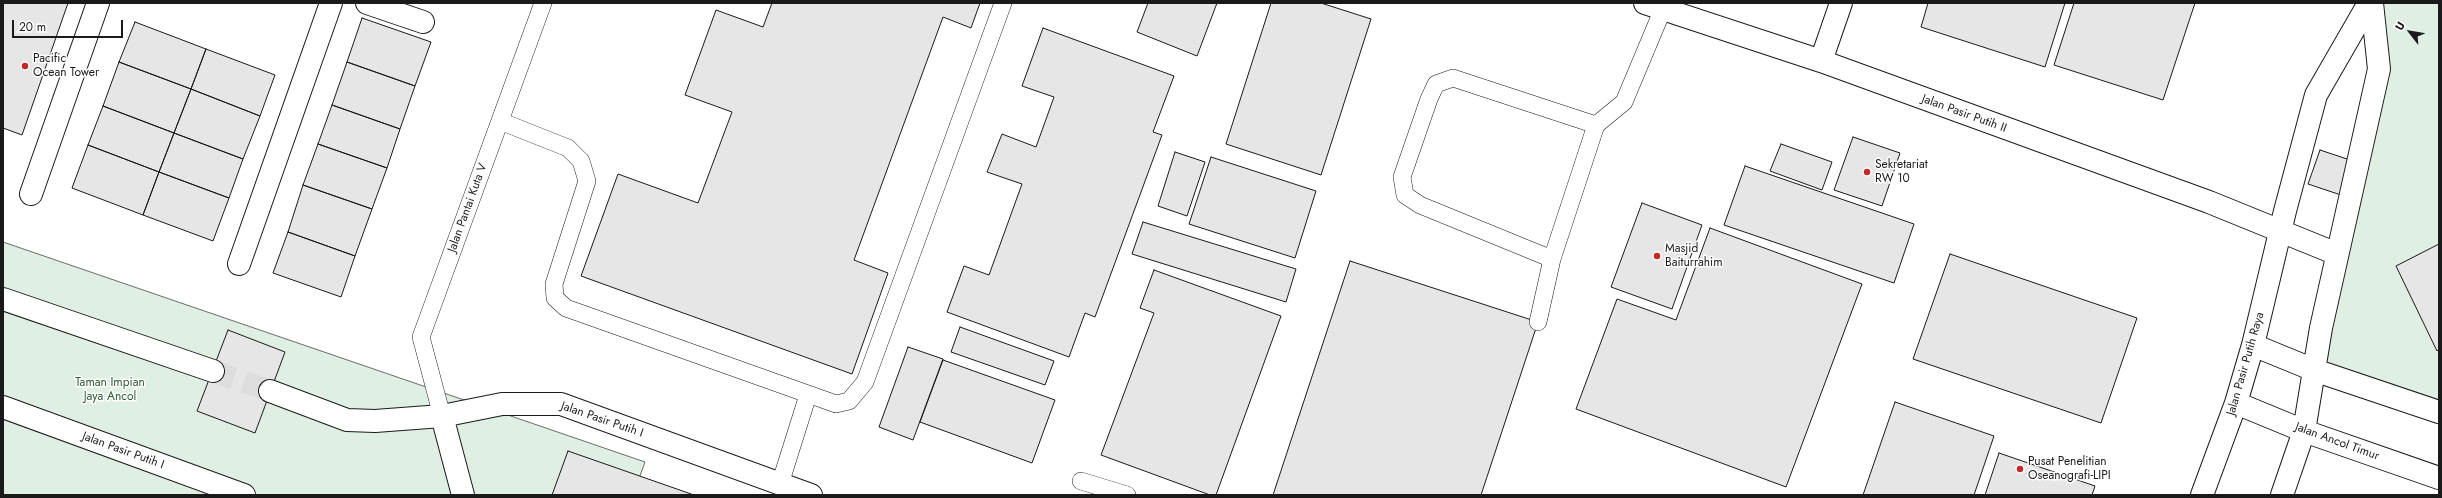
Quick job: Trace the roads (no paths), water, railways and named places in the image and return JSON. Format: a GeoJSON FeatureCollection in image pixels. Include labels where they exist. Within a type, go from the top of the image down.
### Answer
{"type":"FeatureCollection","features":[{"type":"Feature","properties":{"kind":"street"},"geometry":{"type":"LineString","coordinates":[[31,194],[98,3]]}},
{"type":"Feature","properties":{"kind":"street"},"geometry":{"type":"LineString","coordinates":[[239,264],[331,3]]}},
{"type":"Feature","properties":{"kind":"street"},"geometry":{"type":"LineString","coordinates":[[367,3],[423,22]]}},
{"type":"Feature","properties":{"kind":"street"},"geometry":{"type":"LineString","coordinates":[[1821,61],[1841,3]]}},
{"type":"Feature","properties":{"kind":"street","name":"Jalan Pasir Putih Raya"},"geometry":{"type":"LineString","coordinates":[[2202,495],[2236,403],[2253,345],[2280,231],[2316,95],[2370,3]]}},
{"type":"Feature","properties":{"kind":"street","name":"Jalan Pasir Putih Raya"},"geometry":{"type":"LineString","coordinates":[[2282,495],[2304,431],[2336,254],[2380,69],[2370,3]]}},
{"type":"Feature","properties":{"kind":"street","name":"Jalan Pasir Putih II"},"geometry":{"type":"LineString","coordinates":[[1654,6],[1821,61],[2209,202],[2280,231]]}},
{"type":"Feature","properties":{"kind":"street"},"geometry":{"type":"LineString","coordinates":[[2280,231],[2336,254]]}},
{"type":"Feature","properties":{"kind":"street"},"geometry":{"type":"LineString","coordinates":[[3,299],[213,371]]}},
{"type":"Feature","properties":{"kind":"street"},"geometry":{"type":"LineString","coordinates":[[2253,345],[2314,370],[2439,412]]}},
{"type":"Feature","properties":{"kind":"street","name":"Jalan Pasir Putih I"},"geometry":{"type":"LineString","coordinates":[[270,391],[347,420],[375,421],[442,416],[502,404],[561,404],[811,495]]}},
{"type":"Feature","properties":{"kind":"street","name":"Jalan Ancol Timur"},"geometry":{"type":"LineString","coordinates":[[2236,403],[2304,431],[2439,478]]}},
{"type":"Feature","properties":{"kind":"street","name":"Jalan Pasir Putih I"},"geometry":{"type":"LineString","coordinates":[[3,407],[244,495]]}},
{"type":"Feature","properties":{"kind":"street"},"geometry":{"type":"LineString","coordinates":[[442,416],[463,495]]}},
{"type":"Feature","properties":{"kind":"lane","name":"Jalan Pantai Kuta V"},"geometry":{"type":"LineString","coordinates":[[442,416],[421,337],[543,3]]}},
{"type":"Feature","properties":{"kind":"lane"},"geometry":{"type":"LineString","coordinates":[[500,121],[568,148],[581,161],[587,181],[554,284],[555,298],[566,308],[836,404],[849,401],[865,382],[1003,3]]}},
{"type":"Feature","properties":{"kind":"lane"},"geometry":{"type":"LineString","coordinates":[[1538,322],[1552,259],[1596,125],[1624,102],[1654,6]]}},
{"type":"Feature","properties":{"kind":"lane"},"geometry":{"type":"LineString","coordinates":[[1552,259],[1420,205],[1405,195],[1402,177],[1429,99],[1436,84],[1453,78],[1596,125]]}},
{"type":"Feature","properties":{"kind":"lane"},"geometry":{"type":"LineString","coordinates":[[780,484],[808,394]]}},
{"type":"Feature","properties":{"kind":"lane"},"geometry":{"type":"LineString","coordinates":[[1081,481],[1127,495]]}},
{"type":"Feature","properties":{"kind":"tunnel"},"geometry":{"type":"LineString","coordinates":[[213,371],[270,391]]}},
{"type":"Feature","properties":{"kind":"place","name":"Pacific Ocean Tower"},"geometry":{"type":"Point","coordinates":[25,66]}},
{"type":"Feature","properties":{"kind":"place","name":"Sekretariat RW 10"},"geometry":{"type":"Point","coordinates":[1867,172]}},
{"type":"Feature","properties":{"kind":"place","name":"Masjid Baiturrahim"},"geometry":{"type":"Point","coordinates":[1657,256]}},
{"type":"Feature","properties":{"kind":"place","name":"Pusat Penelitian Oseanografi-LIPI"},"geometry":{"type":"Point","coordinates":[2020,469]}},
{"type":"Feature","properties":{"kind":"park label","name":"Taman Impian Jaya Ancol"},"geometry":{"type":"Point","coordinates":[110,390]}}]}
